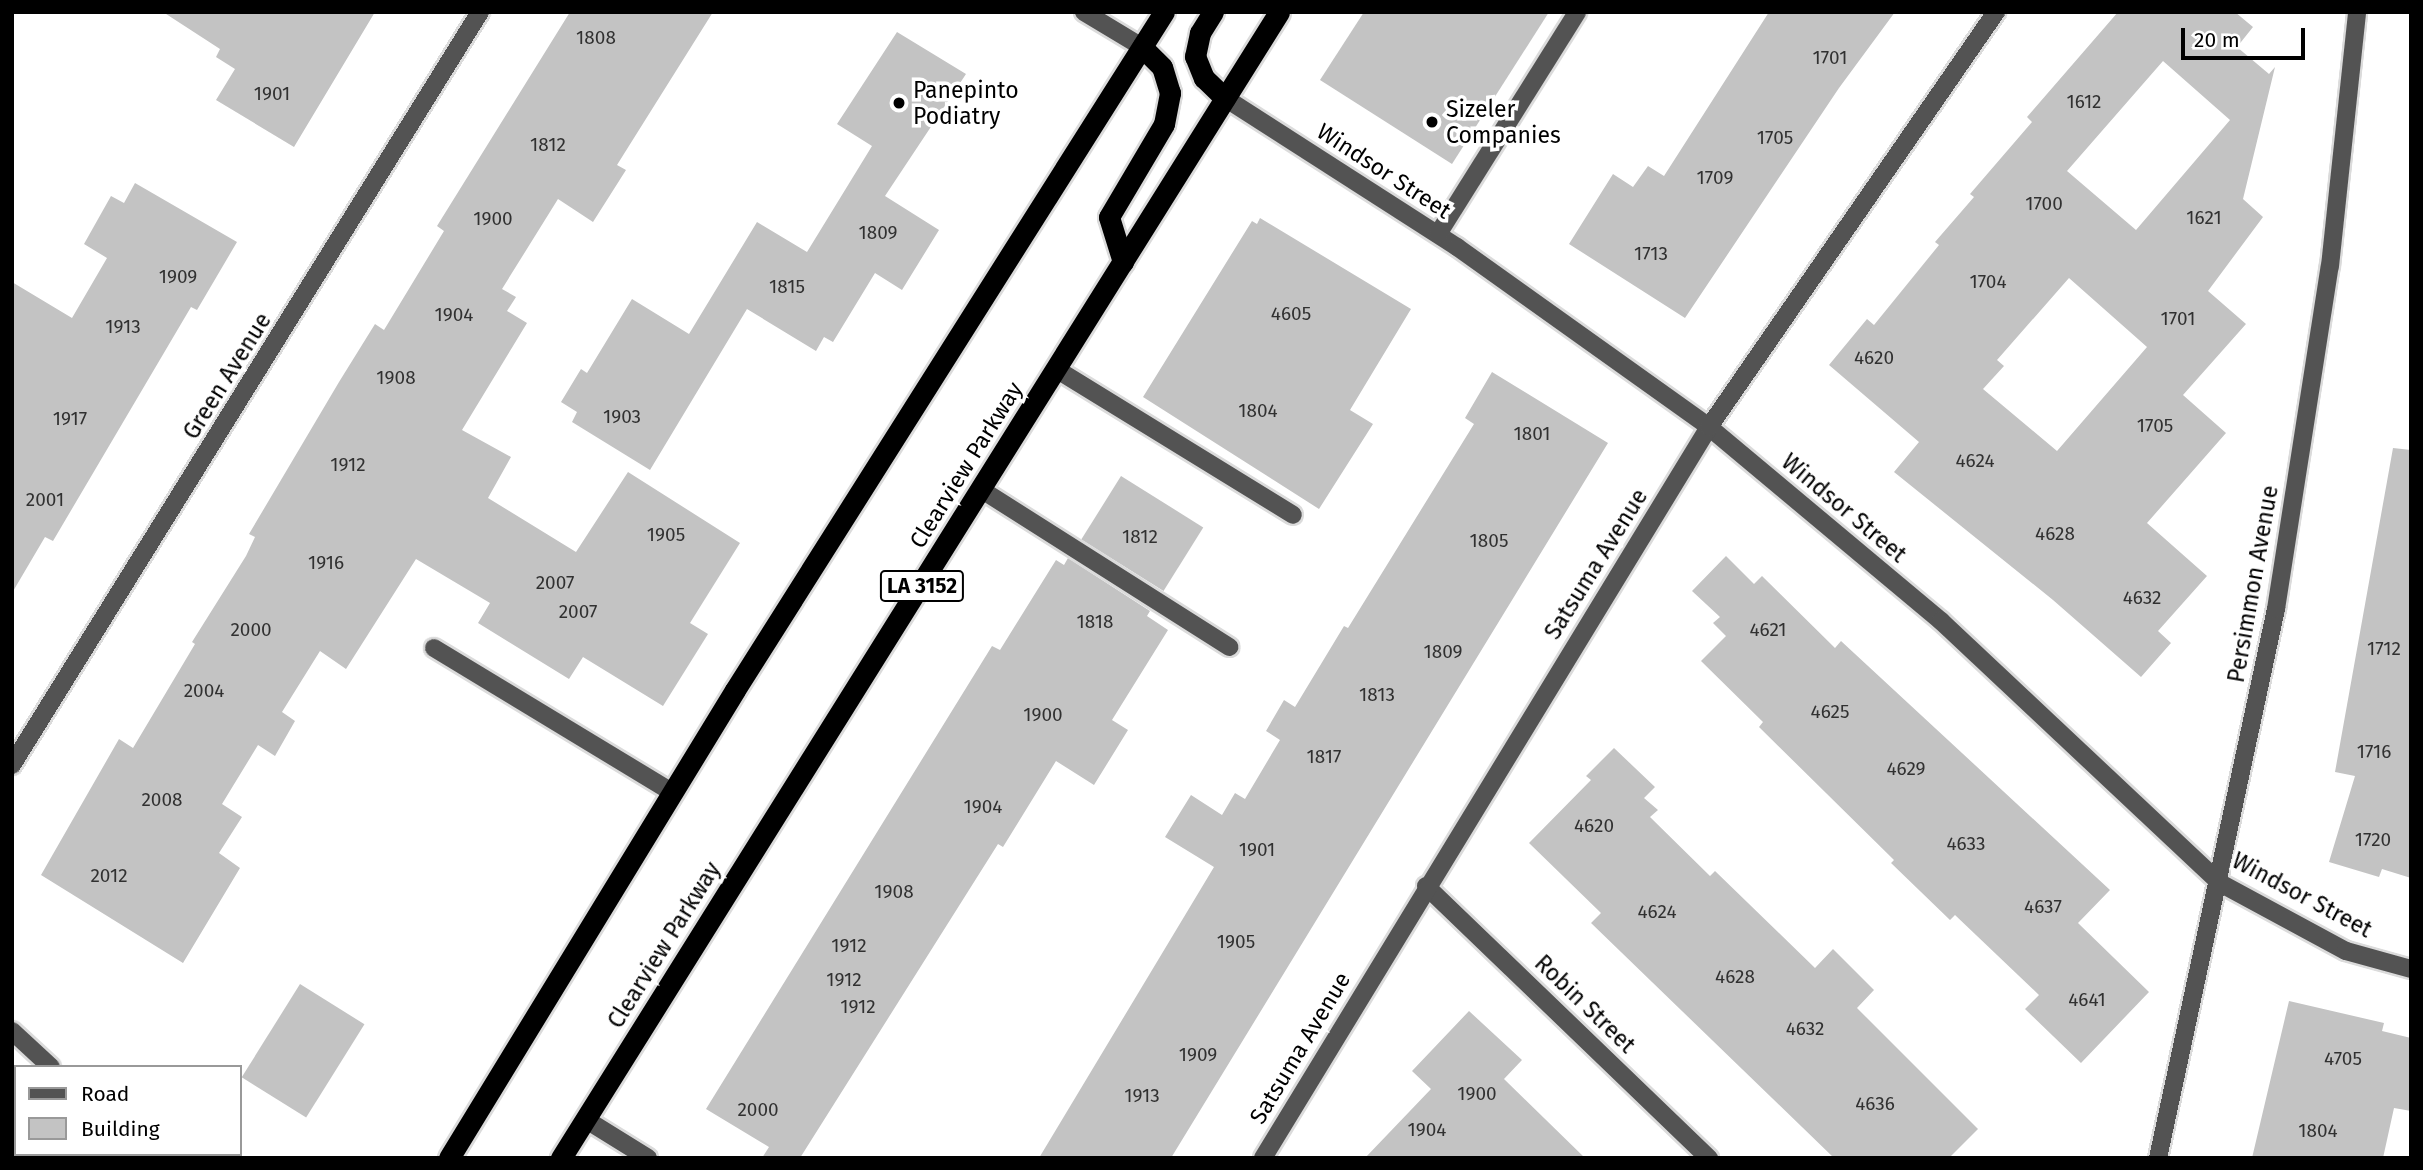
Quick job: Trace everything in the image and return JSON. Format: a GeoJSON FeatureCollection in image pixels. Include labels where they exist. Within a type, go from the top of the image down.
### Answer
{"type":"FeatureCollection","features":[{"type":"Feature","properties":{"kind":"highway"},"geometry":{"type":"LineString","coordinates":[[449,1158],[673,793],[1164,12]]}},
{"type":"Feature","properties":{"kind":"highway"},"geometry":{"type":"LineString","coordinates":[[1213,12],[1200,33],[1195,55],[1204,78],[1224,98]]}},
{"type":"Feature","properties":{"kind":"highway","name":"Clearview Parkway"},"geometry":{"type":"LineString","coordinates":[[561,1158],[982,490],[1279,12]]}},
{"type":"Feature","properties":{"kind":"highway"},"geometry":{"type":"LineString","coordinates":[[1123,262],[1109,216],[1164,124],[1170,93],[1162,67],[1142,47]]}},
{"type":"Feature","properties":{"kind":"street","name":"Green Avenue"},"geometry":{"type":"LineString","coordinates":[[12,765],[480,12]]}},
{"type":"Feature","properties":{"kind":"street"},"geometry":{"type":"LineString","coordinates":[[1084,12],[1142,47]]}},
{"type":"Feature","properties":{"kind":"street"},"geometry":{"type":"LineString","coordinates":[[1438,234],[1577,12]]}},
{"type":"Feature","properties":{"kind":"street","name":"Satsuma Avenue"},"geometry":{"type":"LineString","coordinates":[[1263,1158],[1426,886],[1709,427],[1996,12]]}},
{"type":"Feature","properties":{"kind":"street","name":"Persimmon Avenue"},"geometry":{"type":"LineString","coordinates":[[2158,1158],[2220,883],[2276,609],[2330,266],[2357,12]]}},
{"type":"Feature","properties":{"kind":"street","name":"Windsor Street"},"geometry":{"type":"LineString","coordinates":[[1224,98],[1438,234],[1709,427],[1941,621],[2220,883],[2346,951],[2411,970]]}},
{"type":"Feature","properties":{"kind":"street"},"geometry":{"type":"LineString","coordinates":[[1056,369],[1293,515]]}},
{"type":"Feature","properties":{"kind":"street"},"geometry":{"type":"LineString","coordinates":[[982,490],[1230,647]]}},
{"type":"Feature","properties":{"kind":"street"},"geometry":{"type":"LineString","coordinates":[[434,648],[673,793]]}},
{"type":"Feature","properties":{"kind":"street","name":"Robin Street"},"geometry":{"type":"LineString","coordinates":[[1426,886],[1709,1158]]}},
{"type":"Feature","properties":{"kind":"street"},"geometry":{"type":"LineString","coordinates":[[12,1031],[49,1065]]}},
{"type":"Feature","properties":{"kind":"street"},"geometry":{"type":"LineString","coordinates":[[585,1119],[648,1158]]}},
{"type":"Feature","properties":{"kind":"building"},"geometry":{"type":"Polygon","coordinates":[[[163,12],[375,12],[294,147],[216,100],[235,69],[216,57],[220,49],[163,12]]]}},
{"type":"Feature","properties":{"kind":"building"},"geometry":{"type":"Polygon","coordinates":[[[570,12],[713,12],[617,165],[626,170],[593,222],[558,199],[502,289],[516,297],[507,311],[527,323],[462,430],[511,457],[488,498],[576,552],[628,472],[740,543],[690,623],[708,634],[663,706],[583,657],[569,679],[478,623],[490,603],[416,559],[346,669],[320,651],[282,712],[295,721],[275,756],[258,745],[222,804],[242,817],[219,853],[240,868],[183,963],[41,875],[119,739],[133,748],[195,644],[192,642],[246,556],[255,537],[249,534],[339,382],[375,324],[384,330],[444,231],[437,226],[570,12]]]}},
{"type":"Feature","properties":{"kind":"building","name":"Sizeler Companies"},"geometry":{"type":"Polygon","coordinates":[[[1364,12],[1549,12],[1452,164],[1320,80],[1364,12]]]}},
{"type":"Feature","properties":{"kind":"building"},"geometry":{"type":"Polygon","coordinates":[[[1769,12],[1895,12],[1839,88],[1685,318],[1569,244],[1613,174],[1633,187],[1648,166],[1664,176],[1769,12]]]}},
{"type":"Feature","properties":{"kind":"building"},"geometry":{"type":"Polygon","coordinates":[[[2118,12],[2235,12],[2253,27],[2237,47],[2269,74],[2275,67],[2243,199],[2263,217],[2208,291],[2246,324],[2183,395],[2226,433],[2147,523],[2207,576],[2158,631],[2171,643],[2141,677],[2053,600],[1894,472],[1919,442],[1829,365],[1867,319],[1874,325],[1939,245],[1935,242],[1974,197],[1970,194],[2032,122],[2027,117],[2118,12]],[[2163,61],[2067,171],[2136,230],[2230,120],[2163,61]],[[2069,278],[1997,360],[2004,366],[1983,389],[2057,451],[2147,347],[2069,278]]]}},
{"type":"Feature","properties":{"kind":"building"},"geometry":{"type":"Polygon","coordinates":[[[897,32],[966,74],[885,196],[939,230],[902,290],[875,273],[833,342],[824,337],[816,351],[747,309],[650,470],[572,422],[577,412],[561,402],[581,369],[587,373],[632,299],[689,334],[757,222],[807,252],[872,146],[837,124],[897,32]]]}},
{"type":"Feature","properties":{"kind":"building"},"geometry":{"type":"Polygon","coordinates":[[[135,183],[237,242],[197,310],[191,307],[53,541],[45,537],[12,593],[12,282],[72,318],[107,258],[84,244],[111,196],[124,203],[135,183]]]}},
{"type":"Feature","properties":{"kind":"building"},"geometry":{"type":"Polygon","coordinates":[[[1260,218],[1411,309],[1350,410],[1373,424],[1319,509],[1143,397],[1252,221],[1257,224],[1260,218]]]}},
{"type":"Feature","properties":{"kind":"building"},"geometry":{"type":"Polygon","coordinates":[[[1492,372],[1608,443],[1171,1158],[1039,1158],[1214,867],[1165,837],[1191,795],[1222,815],[1235,793],[1245,799],[1280,740],[1266,731],[1284,700],[1295,707],[1344,626],[1348,628],[1474,424],[1465,418],[1492,372]]]}},
{"type":"Feature","properties":{"kind":"building"},"geometry":{"type":"Polygon","coordinates":[[[2393,448],[2411,450],[2411,878],[2382,869],[2379,877],[2329,862],[2355,776],[2335,772],[2393,448]]]}},
{"type":"Feature","properties":{"kind":"building"},"geometry":{"type":"Polygon","coordinates":[[[1121,476],[1203,527],[1164,591],[1081,540],[1121,476]]]}},
{"type":"Feature","properties":{"kind":"building"},"geometry":{"type":"Polygon","coordinates":[[[1726,556],[1754,584],[1762,576],[1835,648],[1841,641],[2110,890],[2078,923],[2149,992],[2081,1063],[2025,1009],[2039,995],[1955,915],[1950,920],[1891,863],[1894,860],[1759,727],[1763,722],[1701,661],[1726,636],[1713,623],[1720,617],[1692,591],[1726,556]]]}},
{"type":"Feature","properties":{"kind":"building"},"geometry":{"type":"Polygon","coordinates":[[[1068,558],[1150,611],[1147,616],[1168,630],[1112,720],[1128,730],[1094,785],[1056,761],[1003,847],[998,844],[800,1158],[762,1158],[769,1147],[706,1109],[992,646],[1000,650],[1056,560],[1064,565],[1068,558]]]}},
{"type":"Feature","properties":{"kind":"building"},"geometry":{"type":"Polygon","coordinates":[[[1614,748],[1655,787],[1644,798],[1658,810],[1650,817],[1710,876],[1715,871],[1815,968],[1833,949],[1874,990],[1857,1008],[1978,1129],[1949,1158],[1834,1158],[1591,923],[1601,913],[1529,843],[1591,780],[1586,776],[1614,748]]]}},
{"type":"Feature","properties":{"kind":"building"},"geometry":{"type":"Polygon","coordinates":[[[300,984],[364,1024],[306,1118],[242,1077],[300,984]]]}},
{"type":"Feature","properties":{"kind":"building"},"geometry":{"type":"Polygon","coordinates":[[[2289,1001],[2384,1023],[2382,1031],[2411,1038],[2411,1111],[2394,1108],[2383,1158],[2252,1158],[2289,1001]]]}},
{"type":"Feature","properties":{"kind":"building"},"geometry":{"type":"Polygon","coordinates":[[[1469,1011],[1522,1060],[1504,1079],[1585,1158],[1365,1158],[1431,1089],[1412,1071],[1469,1011]]]}},
{"type":"Feature","properties":{"kind":"place","name":"Panepinto Podiatry"},"geometry":{"type":"Point","coordinates":[899,103]}},
{"type":"Feature","properties":{"kind":"place","name":"Sizeler Companies"},"geometry":{"type":"Point","coordinates":[1432,122]}}]}
